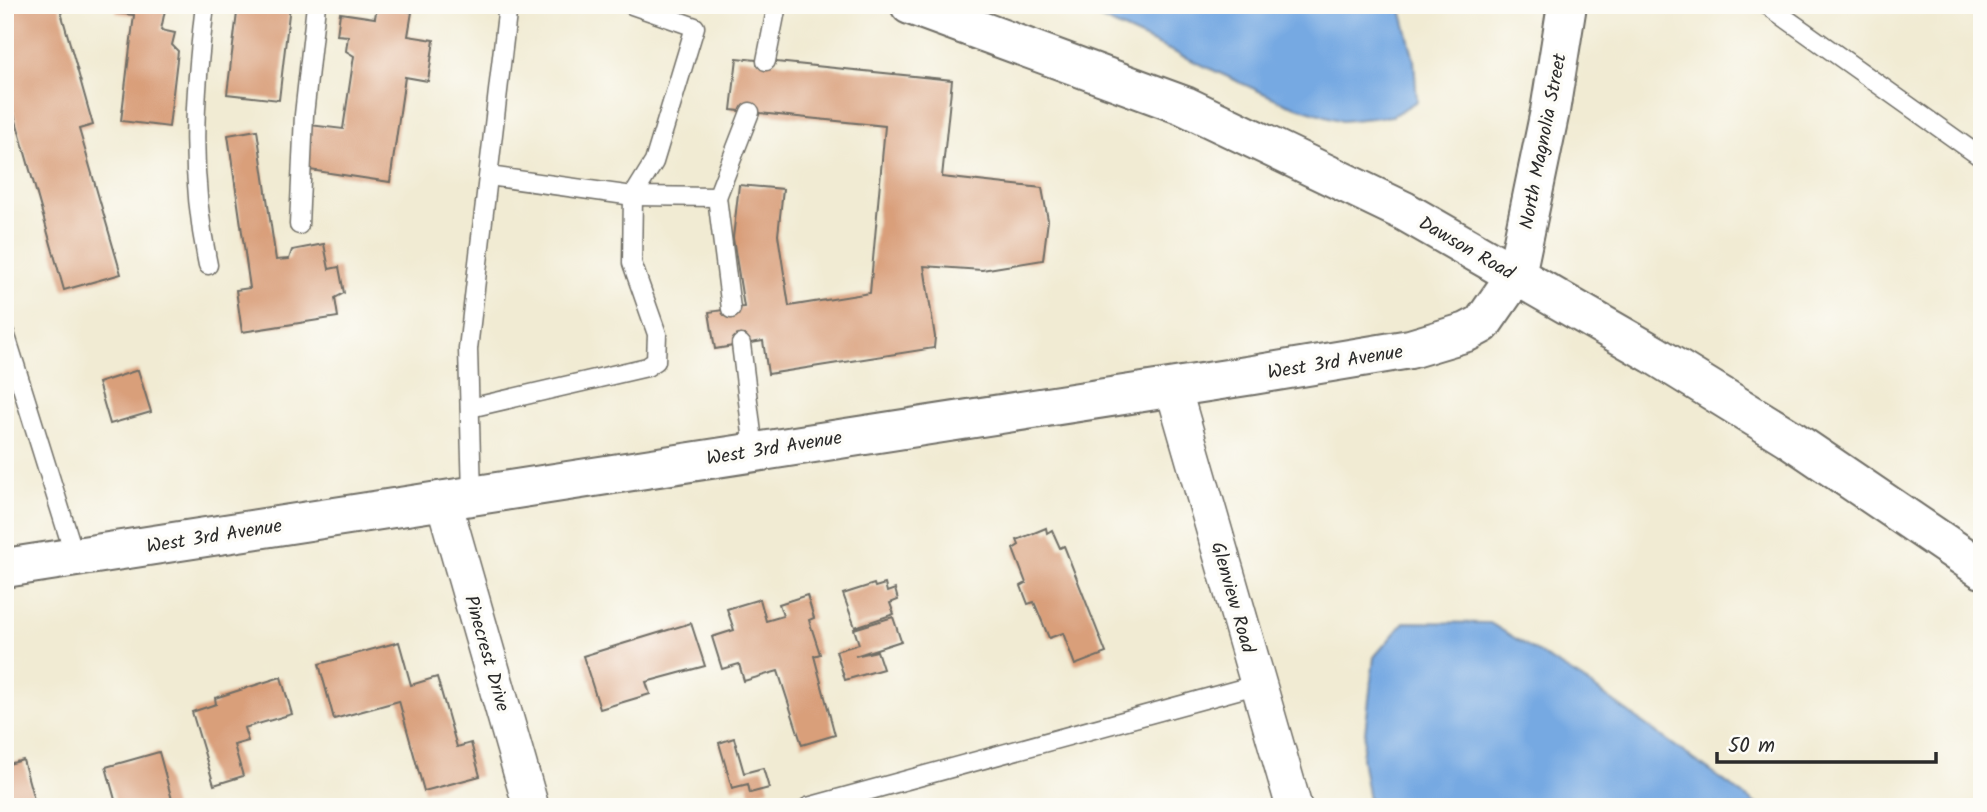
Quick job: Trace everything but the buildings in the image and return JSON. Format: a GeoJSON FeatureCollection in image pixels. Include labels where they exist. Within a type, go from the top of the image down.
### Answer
{"type":"FeatureCollection","features":[{"type":"Feature","properties":{"kind":"street","name":"Dawson Road"},"geometry":{"type":"LineString","coordinates":[[911,5],[1185,107],[1404,211],[1653,354],[1789,438],[1982,569]]}},
{"type":"Feature","properties":{"kind":"street","name":"North Magnolia Street"},"geometry":{"type":"LineString","coordinates":[[1516,275],[1550,111],[1567,5]]}},
{"type":"Feature","properties":{"kind":"street","name":"West 3rd Avenue"},"geometry":{"type":"LineString","coordinates":[[5,568],[1410,349],[1467,332],[1482,324],[1516,275]]}},
{"type":"Feature","properties":{"kind":"street","name":"Glenview Road"},"geometry":{"type":"LineString","coordinates":[[1173,388],[1294,807]]}},
{"type":"Feature","properties":{"kind":"street","name":"Pinecrest Drive"},"geometry":{"type":"LineString","coordinates":[[457,497],[531,807]]}},
{"type":"Feature","properties":{"kind":"lane"},"geometry":{"type":"LineString","coordinates":[[205,5],[194,103],[197,210],[208,265]]}},
{"type":"Feature","properties":{"kind":"lane"},"geometry":{"type":"LineString","coordinates":[[299,225],[304,115],[316,5]]}},
{"type":"Feature","properties":{"kind":"lane"},"geometry":{"type":"LineString","coordinates":[[457,497],[470,408],[468,349],[508,5]]}},
{"type":"Feature","properties":{"kind":"lane"},"geometry":{"type":"LineString","coordinates":[[470,408],[647,367],[656,361],[657,334],[632,263],[633,196],[654,162],[695,27],[632,5]]}},
{"type":"Feature","properties":{"kind":"lane"},"geometry":{"type":"LineString","coordinates":[[766,61],[777,5]]}},
{"type":"Feature","properties":{"kind":"lane"},"geometry":{"type":"LineString","coordinates":[[1768,5],[1982,158]]}},
{"type":"Feature","properties":{"kind":"lane"},"geometry":{"type":"LineString","coordinates":[[731,309],[717,197],[750,112]]}},
{"type":"Feature","properties":{"kind":"lane"},"geometry":{"type":"LineString","coordinates":[[489,176],[633,196],[717,197]]}},
{"type":"Feature","properties":{"kind":"lane"},"geometry":{"type":"LineString","coordinates":[[5,333],[75,557]]}},
{"type":"Feature","properties":{"kind":"lane"},"geometry":{"type":"LineString","coordinates":[[741,344],[754,450]]}},
{"type":"Feature","properties":{"kind":"lane"},"geometry":{"type":"LineString","coordinates":[[808,807],[1259,684]]}},
{"type":"Feature","properties":{"kind":"water"},"geometry":{"type":"Polygon","coordinates":[[[1071,5],[1400,5],[1414,60],[1417,101],[1392,116],[1342,121],[1287,104],[1071,5]]]}},
{"type":"Feature","properties":{"kind":"water"},"geometry":{"type":"Polygon","coordinates":[[[1404,622],[1490,623],[1582,679],[1760,807],[1370,807],[1362,758],[1374,657],[1404,622]]]}}]}
